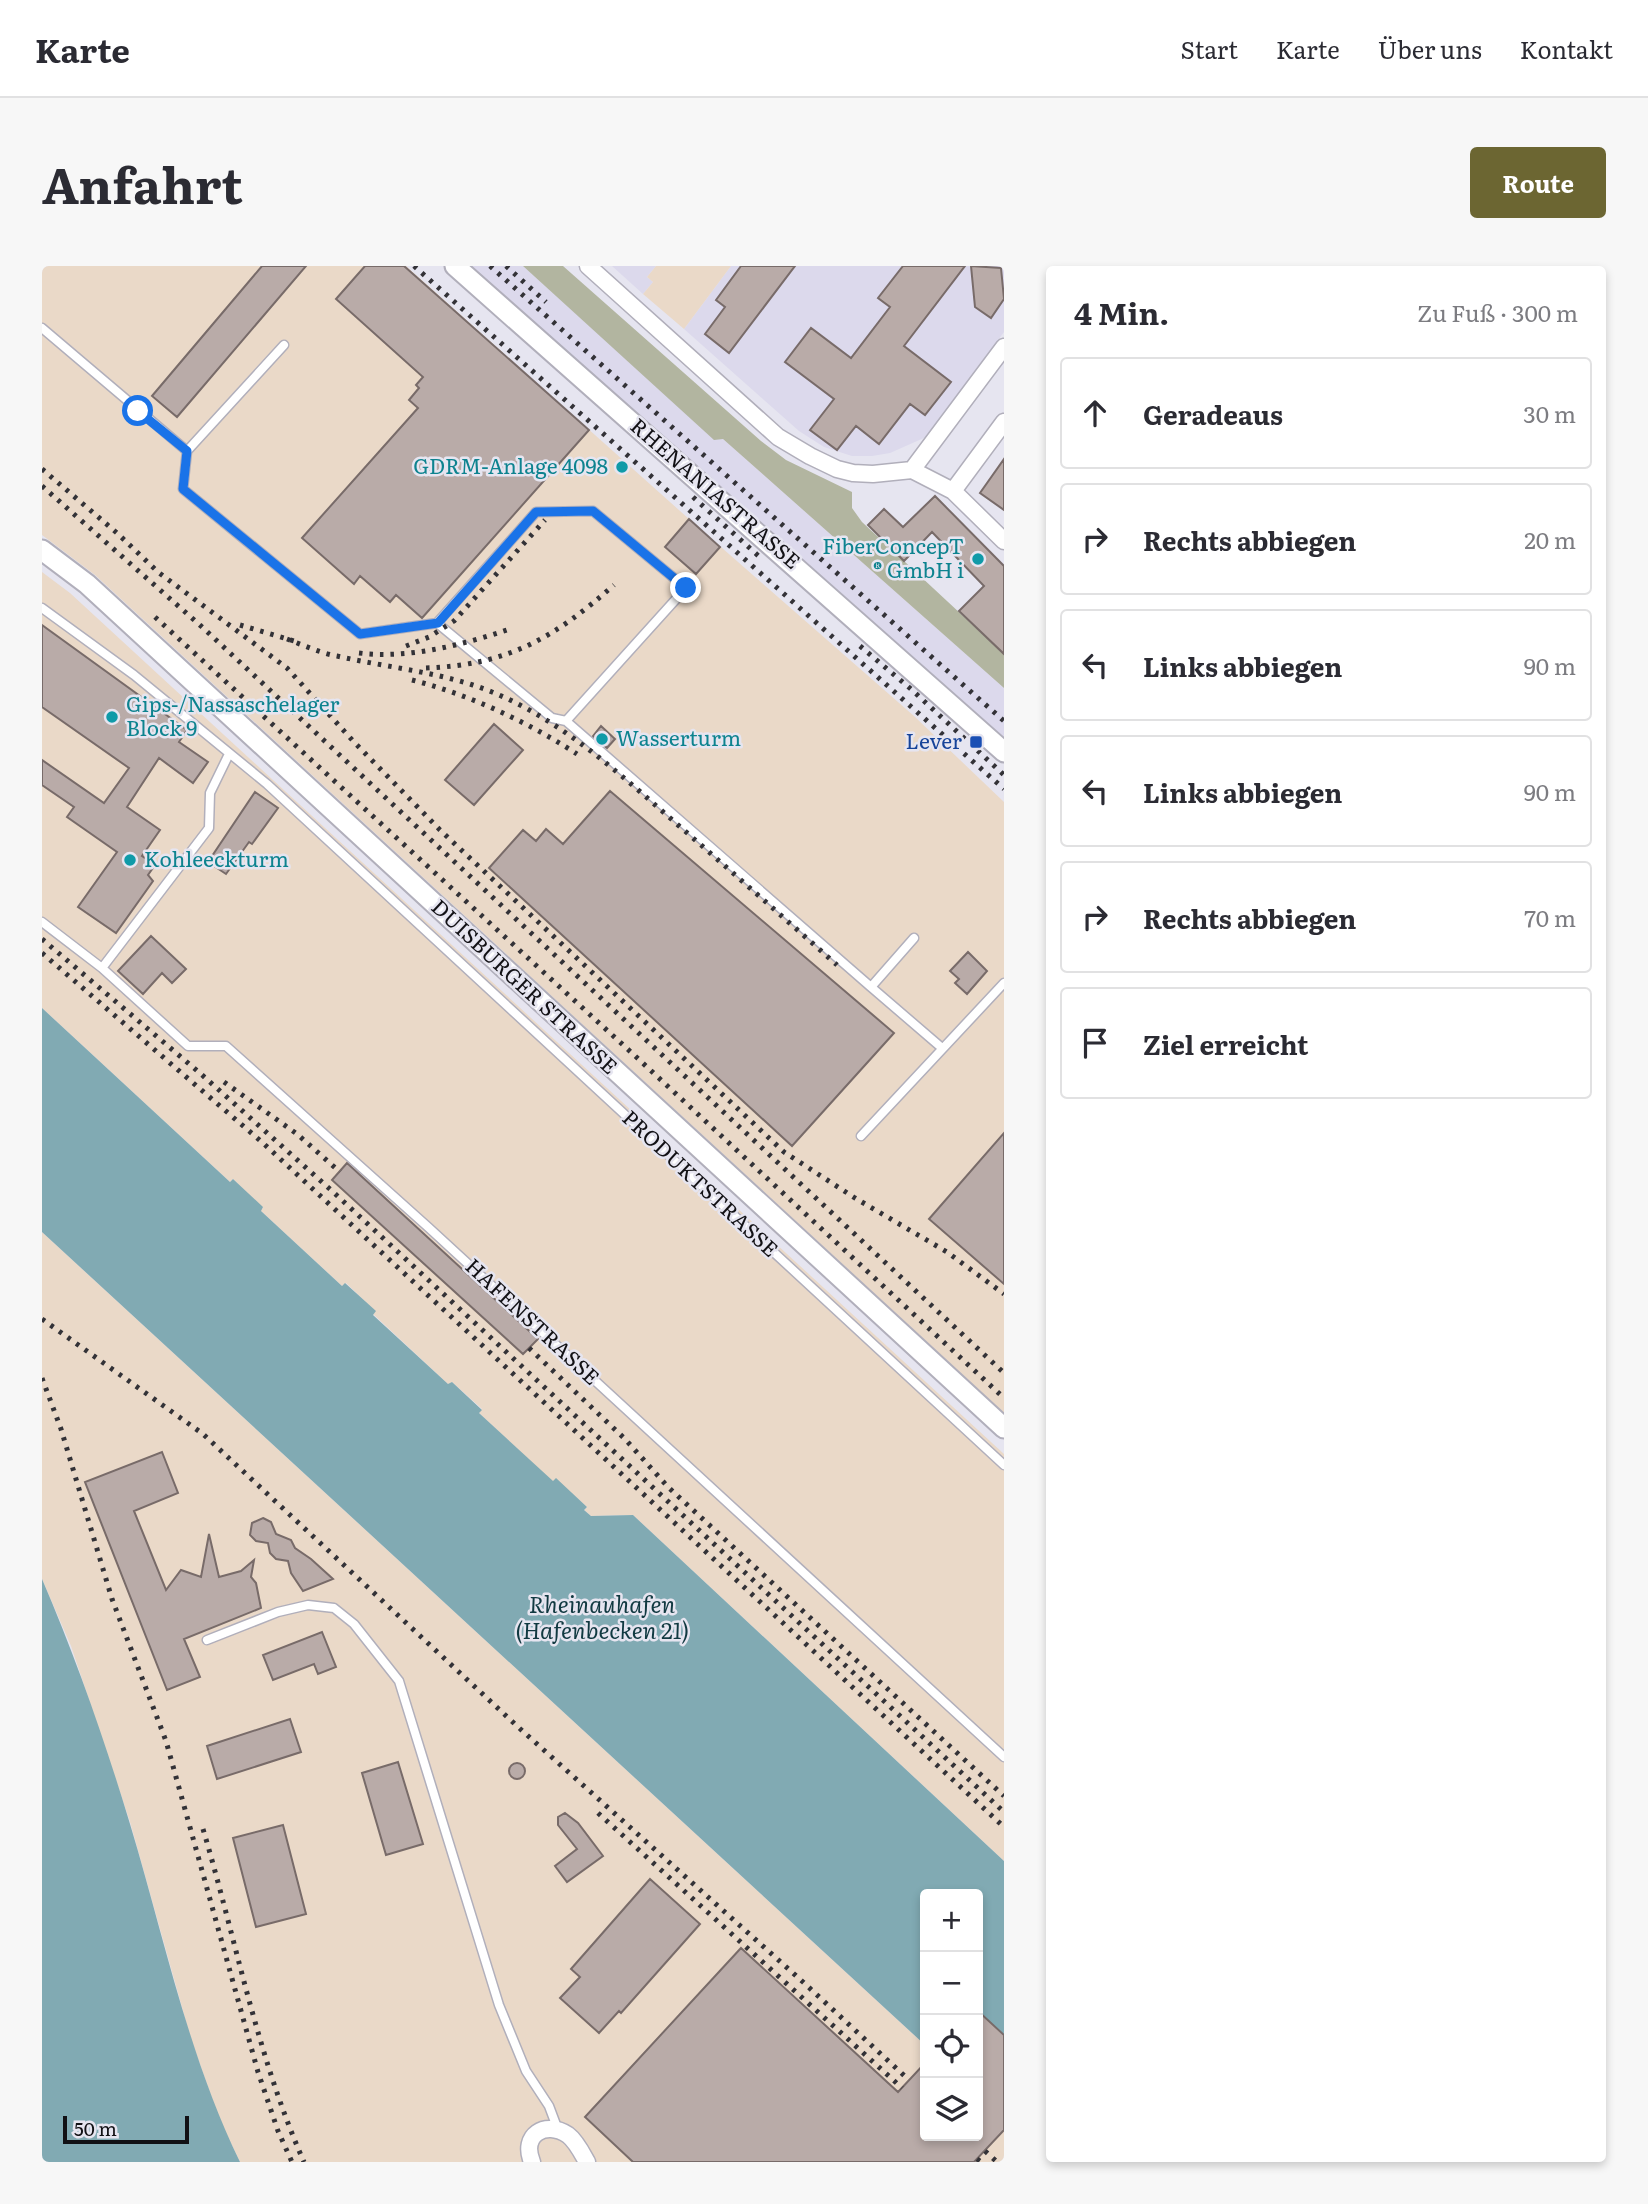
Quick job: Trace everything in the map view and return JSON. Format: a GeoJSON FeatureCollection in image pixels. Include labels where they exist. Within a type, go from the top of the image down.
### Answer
{"type":"FeatureCollection","features":[{"type":"Feature","properties":{"kind":"street","name":"RHENANIASTRASSE"},"geometry":{"type":"LineString","coordinates":[[455,266],[1004,752]]}},
{"type":"Feature","properties":{"kind":"street"},"geometry":{"type":"LineString","coordinates":[[588,266],[778,437],[810,456],[853,473],[912,470],[953,491],[1004,541]]}},
{"type":"Feature","properties":{"kind":"street"},"geometry":{"type":"LineString","coordinates":[[912,470],[1004,347]]}},
{"type":"Feature","properties":{"kind":"street"},"geometry":{"type":"LineString","coordinates":[[953,491],[1004,422]]}},
{"type":"Feature","properties":{"kind":"street","name":"DUISBURGER STRASSE"},"geometry":{"type":"LineString","coordinates":[[42,550],[87,584],[1004,1428]]}},
{"type":"Feature","properties":{"kind":"street"},"geometry":{"type":"LineString","coordinates":[[532,2162],[528,2147],[532,2137],[542,2129],[558,2130],[571,2137],[587,2162]]}},
{"type":"Feature","properties":{"kind":"lane"},"geometry":{"type":"LineString","coordinates":[[42,328],[187,451]]}},
{"type":"Feature","properties":{"kind":"lane"},"geometry":{"type":"LineString","coordinates":[[284,345],[187,451],[183,489],[360,634],[438,623],[536,512],[593,511],[686,588],[566,721]]}},
{"type":"Feature","properties":{"kind":"lane","name":"PRODUKTSTRASSE"},"geometry":{"type":"LineString","coordinates":[[42,608],[134,675],[267,784],[1004,1465]]}},
{"type":"Feature","properties":{"kind":"lane"},"geometry":{"type":"LineString","coordinates":[[438,623],[552,718],[566,721],[942,1048]]}},
{"type":"Feature","properties":{"kind":"lane"},"geometry":{"type":"LineString","coordinates":[[102,968],[209,828],[210,793],[229,754]]}},
{"type":"Feature","properties":{"kind":"lane","name":"HAFENSTRASSE"},"geometry":{"type":"LineString","coordinates":[[42,922],[102,968],[188,1046],[226,1046],[428,1227],[1004,1757]]}},
{"type":"Feature","properties":{"kind":"lane"},"geometry":{"type":"LineString","coordinates":[[872,987],[914,938]]}},
{"type":"Feature","properties":{"kind":"lane"},"geometry":{"type":"LineString","coordinates":[[861,1136],[1004,983]]}},
{"type":"Feature","properties":{"kind":"lane"},"geometry":{"type":"LineString","coordinates":[[207,1640],[278,1612],[308,1605],[334,1608],[354,1624],[398,1681],[499,2005],[526,2071],[549,2106],[558,2130]]}},
{"type":"Feature","properties":{"kind":"shaded area"},"geometry":{"type":"Polygon","coordinates":[[[42,266],[406,266],[914,716],[1004,802],[1004,1413],[95,575],[42,535],[42,266]]]}},
{"type":"Feature","properties":{"kind":"shaded area"},"geometry":{"type":"Polygon","coordinates":[[[470,266],[523,266],[714,439],[723,439],[1004,688],[1004,740],[866,615],[470,266]]]}},
{"type":"Feature","properties":{"kind":"shaded area"},"geometry":{"type":"Polygon","coordinates":[[[612,266],[656,266],[647,277],[653,282],[643,294],[612,266]]]}},
{"type":"Feature","properties":{"kind":"shaded area"},"geometry":{"type":"Polygon","coordinates":[[[656,266],[731,266],[684,329],[643,294],[653,282],[647,277],[656,266]]]}},
{"type":"Feature","properties":{"kind":"shaded area"},"geometry":{"type":"Polygon","coordinates":[[[731,266],[1004,266],[1004,332],[926,437],[890,453],[852,456],[824,447],[799,431],[684,329],[731,266]]]}},
{"type":"Feature","properties":{"kind":"shaded area"},"geometry":{"type":"Polygon","coordinates":[[[42,572],[70,593],[1004,1454],[1004,1861],[633,1515],[591,1516],[584,1510],[587,1507],[556,1479],[553,1482],[479,1413],[482,1409],[452,1382],[449,1385],[373,1314],[375,1311],[346,1283],[342,1286],[260,1210],[263,1208],[233,1179],[230,1182],[42,1008],[42,572]]]}},
{"type":"Feature","properties":{"kind":"shaded area"},"geometry":{"type":"Polygon","coordinates":[[[42,1232],[920,2040],[920,2141],[983,2141],[983,2098],[1004,2118],[1004,2162],[240,2162],[220,2121],[190,2036],[130,1822],[71,1646],[42,1579],[42,1232]]]}},
{"type":"Feature","properties":{"kind":"green space"},"geometry":{"type":"Polygon","coordinates":[[[523,266],[563,266],[761,441],[786,460],[852,492],[852,508],[862,522],[1004,654],[1004,688],[723,439],[714,440],[523,266]]]}},
{"type":"Feature","properties":{"kind":"water","name":"Rheinauhafen (Hafenbecken 21)"},"geometry":{"type":"Polygon","coordinates":[[[42,1008],[230,1182],[233,1179],[263,1207],[261,1211],[342,1286],[345,1283],[376,1311],[373,1315],[448,1384],[452,1382],[482,1410],[479,1413],[553,1481],[556,1478],[587,1507],[584,1510],[591,1516],[633,1515],[1004,1861],[1004,2118],[983,2098],[983,1889],[920,1889],[920,2040],[42,1232],[42,1008]]]}},
{"type":"Feature","properties":{"kind":"water"},"geometry":{"type":"Polygon","coordinates":[[[42,1579],[100,1731],[130,1824],[191,2038],[240,2162],[42,2162],[42,1579]]]}},
{"type":"Feature","properties":{"kind":"building"},"geometry":{"type":"Polygon","coordinates":[[[262,266],[306,266],[177,417],[152,396],[262,266]]]}},
{"type":"Feature","properties":{"kind":"building"},"geometry":{"type":"Polygon","coordinates":[[[365,266],[404,266],[589,430],[422,618],[396,595],[390,602],[360,576],[354,584],[302,538],[418,408],[409,400],[419,388],[416,385],[423,377],[336,299],[365,266]]]}},
{"type":"Feature","properties":{"kind":"building"},"geometry":{"type":"Polygon","coordinates":[[[741,266],[795,266],[729,353],[705,334],[725,307],[716,300],[741,266]]]}},
{"type":"Feature","properties":{"kind":"building"},"geometry":{"type":"Polygon","coordinates":[[[903,266],[965,266],[904,346],[951,382],[925,415],[910,404],[879,444],[856,426],[837,450],[810,430],[834,399],[785,362],[811,328],[851,358],[890,307],[878,298],[903,266]]]}},
{"type":"Feature","properties":{"kind":"building"},"geometry":{"type":"Polygon","coordinates":[[[971,266],[1001,268],[1004,299],[991,318],[975,307],[971,266]]]}},
{"type":"Feature","properties":{"kind":"building"},"geometry":{"type":"Polygon","coordinates":[[[1004,459],[1004,510],[980,493],[1004,459]]]}},
{"type":"Feature","properties":{"kind":"building"},"geometry":{"type":"Polygon","coordinates":[[[935,496],[1004,566],[1004,654],[959,611],[984,586],[932,532],[904,561],[868,525],[884,509],[903,527],[935,496]]]}},
{"type":"Feature","properties":{"kind":"building"},"geometry":{"type":"Polygon","coordinates":[[[689,519],[720,547],[696,574],[665,547],[689,519]]]}},
{"type":"Feature","properties":{"kind":"building"},"geometry":{"type":"Polygon","coordinates":[[[42,625],[187,730],[179,742],[208,762],[193,783],[159,758],[127,807],[160,830],[142,856],[155,865],[148,875],[153,881],[116,933],[78,907],[117,852],[67,817],[74,807],[42,785],[42,760],[104,803],[129,768],[42,707],[42,625]]]}},
{"type":"Feature","properties":{"kind":"building"},"geometry":{"type":"Polygon","coordinates":[[[494,724],[523,750],[474,805],[445,780],[494,724]]]}},
{"type":"Feature","properties":{"kind":"building","name":"Wasserturm"},"geometry":{"type":"Polygon","coordinates":[[[601,726],[615,739],[607,748],[593,736],[601,726]]]}},
{"type":"Feature","properties":{"kind":"building"},"geometry":{"type":"Polygon","coordinates":[[[610,791],[894,1033],[792,1146],[489,868],[523,830],[536,841],[546,829],[563,844],[610,791]]]}},
{"type":"Feature","properties":{"kind":"building"},"geometry":{"type":"Polygon","coordinates":[[[255,792],[278,808],[226,874],[208,862],[255,792]]]}},
{"type":"Feature","properties":{"kind":"building"},"geometry":{"type":"Polygon","coordinates":[[[151,936],[186,969],[172,983],[162,973],[143,994],[118,971],[151,936]]]}},
{"type":"Feature","properties":{"kind":"building"},"geometry":{"type":"Polygon","coordinates":[[[968,952],[987,971],[967,994],[955,983],[959,979],[950,971],[968,952]]]}},
{"type":"Feature","properties":{"kind":"building"},"geometry":{"type":"Polygon","coordinates":[[[1004,1133],[1004,1284],[929,1219],[1004,1133]]]}},
{"type":"Feature","properties":{"kind":"building"},"geometry":{"type":"Polygon","coordinates":[[[347,1163],[538,1339],[523,1354],[332,1180],[347,1163]]]}},
{"type":"Feature","properties":{"kind":"building"},"geometry":{"type":"Polygon","coordinates":[[[162,1452],[178,1493],[134,1511],[166,1590],[181,1570],[201,1577],[209,1534],[219,1577],[241,1571],[254,1560],[251,1577],[256,1583],[261,1608],[184,1639],[200,1677],[167,1690],[85,1482],[162,1452]]]}},
{"type":"Feature","properties":{"kind":"building"},"geometry":{"type":"Polygon","coordinates":[[[263,1518],[271,1522],[276,1534],[291,1540],[295,1548],[333,1579],[303,1591],[291,1573],[288,1561],[276,1559],[270,1553],[268,1543],[256,1541],[250,1535],[252,1523],[263,1518]]]}},
{"type":"Feature","properties":{"kind":"building"},"geometry":{"type":"Polygon","coordinates":[[[322,1632],[336,1667],[318,1674],[314,1664],[273,1680],[263,1655],[322,1632]]]}},
{"type":"Feature","properties":{"kind":"building"},"geometry":{"type":"Polygon","coordinates":[[[290,1719],[301,1752],[217,1779],[207,1746],[290,1719]]]}},
{"type":"Feature","properties":{"kind":"building"},"geometry":{"type":"Polygon","coordinates":[[[398,1762],[423,1844],[386,1855],[362,1773],[398,1762]]]}},
{"type":"Feature","properties":{"kind":"building"},"geometry":{"type":"Polygon","coordinates":[[[517,1763],[523,1765],[523,1777],[517,1779],[511,1777],[509,1771],[511,1765],[517,1763]]]}},
{"type":"Feature","properties":{"kind":"building"},"geometry":{"type":"Polygon","coordinates":[[[565,1813],[578,1823],[603,1856],[567,1882],[555,1866],[577,1849],[558,1825],[558,1817],[565,1813]]]}},
{"type":"Feature","properties":{"kind":"building"},"geometry":{"type":"Polygon","coordinates":[[[283,1825],[306,1914],[256,1927],[233,1838],[283,1825]]]}},
{"type":"Feature","properties":{"kind":"building"},"geometry":{"type":"Polygon","coordinates":[[[650,1879],[700,1924],[621,2013],[619,2011],[599,2033],[560,1998],[580,1977],[571,1969],[650,1879]]]}},
{"type":"Feature","properties":{"kind":"building"},"geometry":{"type":"Polygon","coordinates":[[[741,1948],[898,2092],[920,2068],[920,2141],[983,2141],[983,2016],[1004,2035],[1004,2130],[974,2162],[633,2162],[585,2117],[741,1948]]]}},
{"type":"Feature","properties":{"kind":"railway"},"geometry":{"type":"LineString","coordinates":[[414,266],[1004,789]]}},
{"type":"Feature","properties":{"kind":"railway"},"geometry":{"type":"LineString","coordinates":[[490,266],[1004,721]]}},
{"type":"Feature","properties":{"kind":"railway"},"geometry":{"type":"LineString","coordinates":[[506,266],[546,302]]}},
{"type":"Feature","properties":{"kind":"railway"},"geometry":{"type":"LineString","coordinates":[[42,469],[158,572],[287,668],[354,742],[440,830],[784,1152],[947,1252],[1004,1294]]}},
{"type":"Feature","properties":{"kind":"railway"},"geometry":{"type":"LineString","coordinates":[[42,486],[201,626],[1004,1373]]}},
{"type":"Feature","properties":{"kind":"railway"},"geometry":{"type":"LineString","coordinates":[[693,497],[763,560]]}},
{"type":"Feature","properties":{"kind":"railway"},"geometry":{"type":"LineString","coordinates":[[406,646],[429,637],[454,621],[545,520]]}},
{"type":"Feature","properties":{"kind":"railway"},"geometry":{"type":"LineString","coordinates":[[426,668],[482,661],[528,645],[571,620],[614,585]]}},
{"type":"Feature","properties":{"kind":"railway"},"geometry":{"type":"LineString","coordinates":[[155,617],[1004,1398]]}},
{"type":"Feature","properties":{"kind":"railway"},"geometry":{"type":"LineString","coordinates":[[240,625],[294,641]]}},
{"type":"Feature","properties":{"kind":"railway"},"geometry":{"type":"LineString","coordinates":[[359,653],[416,652],[472,641],[507,630]]}},
{"type":"Feature","properties":{"kind":"railway"},"geometry":{"type":"LineString","coordinates":[[287,639],[331,655],[473,685],[543,718],[613,769],[837,965]]}},
{"type":"Feature","properties":{"kind":"railway"},"geometry":{"type":"LineString","coordinates":[[860,646],[1004,775]]}},
{"type":"Feature","properties":{"kind":"railway"},"geometry":{"type":"LineString","coordinates":[[412,680],[497,710],[577,754]]}},
{"type":"Feature","properties":{"kind":"railway"},"geometry":{"type":"LineString","coordinates":[[42,939],[201,1074],[331,1190],[1004,1812]]}},
{"type":"Feature","properties":{"kind":"railway"},"geometry":{"type":"LineString","coordinates":[[42,953],[263,1143],[1004,1827]]}},
{"type":"Feature","properties":{"kind":"railway"},"geometry":{"type":"LineString","coordinates":[[224,1082],[297,1134],[340,1172]]}},
{"type":"Feature","properties":{"kind":"railway"},"geometry":{"type":"LineString","coordinates":[[42,1319],[203,1434],[517,1726],[909,2080]]}},
{"type":"Feature","properties":{"kind":"railway"},"geometry":{"type":"LineString","coordinates":[[529,1348],[625,1439],[668,1487],[1004,1796]]}},
{"type":"Feature","properties":{"kind":"railway"},"geometry":{"type":"LineString","coordinates":[[42,1378],[61,1429],[112,1599],[166,1741],[258,2072],[278,2131],[292,2162]]}},
{"type":"Feature","properties":{"kind":"railway"},"geometry":{"type":"LineString","coordinates":[[598,1813],[902,2088]]}},
{"type":"Feature","properties":{"kind":"railway"},"geometry":{"type":"LineString","coordinates":[[203,1829],[260,2039],[304,2162]]}},
{"type":"Feature","properties":{"kind":"railway"},"geometry":{"type":"LineString","coordinates":[[985,2151],[997,2162]]}},
{"type":"Feature","properties":{"kind":"railway"},"geometry":{"type":"LineString","coordinates":[[977,2159],[981,2162]]}},
{"type":"Feature","properties":{"kind":"place","name":"GDRM-Anlage 4098"},"geometry":{"type":"Point","coordinates":[622,467]}},
{"type":"Feature","properties":{"kind":"place","name":"FiberConcepT ® GmbH i"},"geometry":{"type":"Point","coordinates":[978,559]}},
{"type":"Feature","properties":{"kind":"place","name":"Gips-/Nassaschelager Block 9"},"geometry":{"type":"Point","coordinates":[112,717]}},
{"type":"Feature","properties":{"kind":"place","name":"Wasserturm"},"geometry":{"type":"Point","coordinates":[602,739]}},
{"type":"Feature","properties":{"kind":"place","name":"Lever"},"geometry":{"type":"Point","coordinates":[976,742]}},
{"type":"Feature","properties":{"kind":"place","name":"Kohleeckturm"},"geometry":{"type":"Point","coordinates":[130,860]}},
{"type":"Feature","properties":{"kind":"route"},"geometry":{"type":"LineString","coordinates":[[138,411],[187,451],[183,489],[360,634],[438,623],[536,512],[593,511],[686,588]]}}]}
